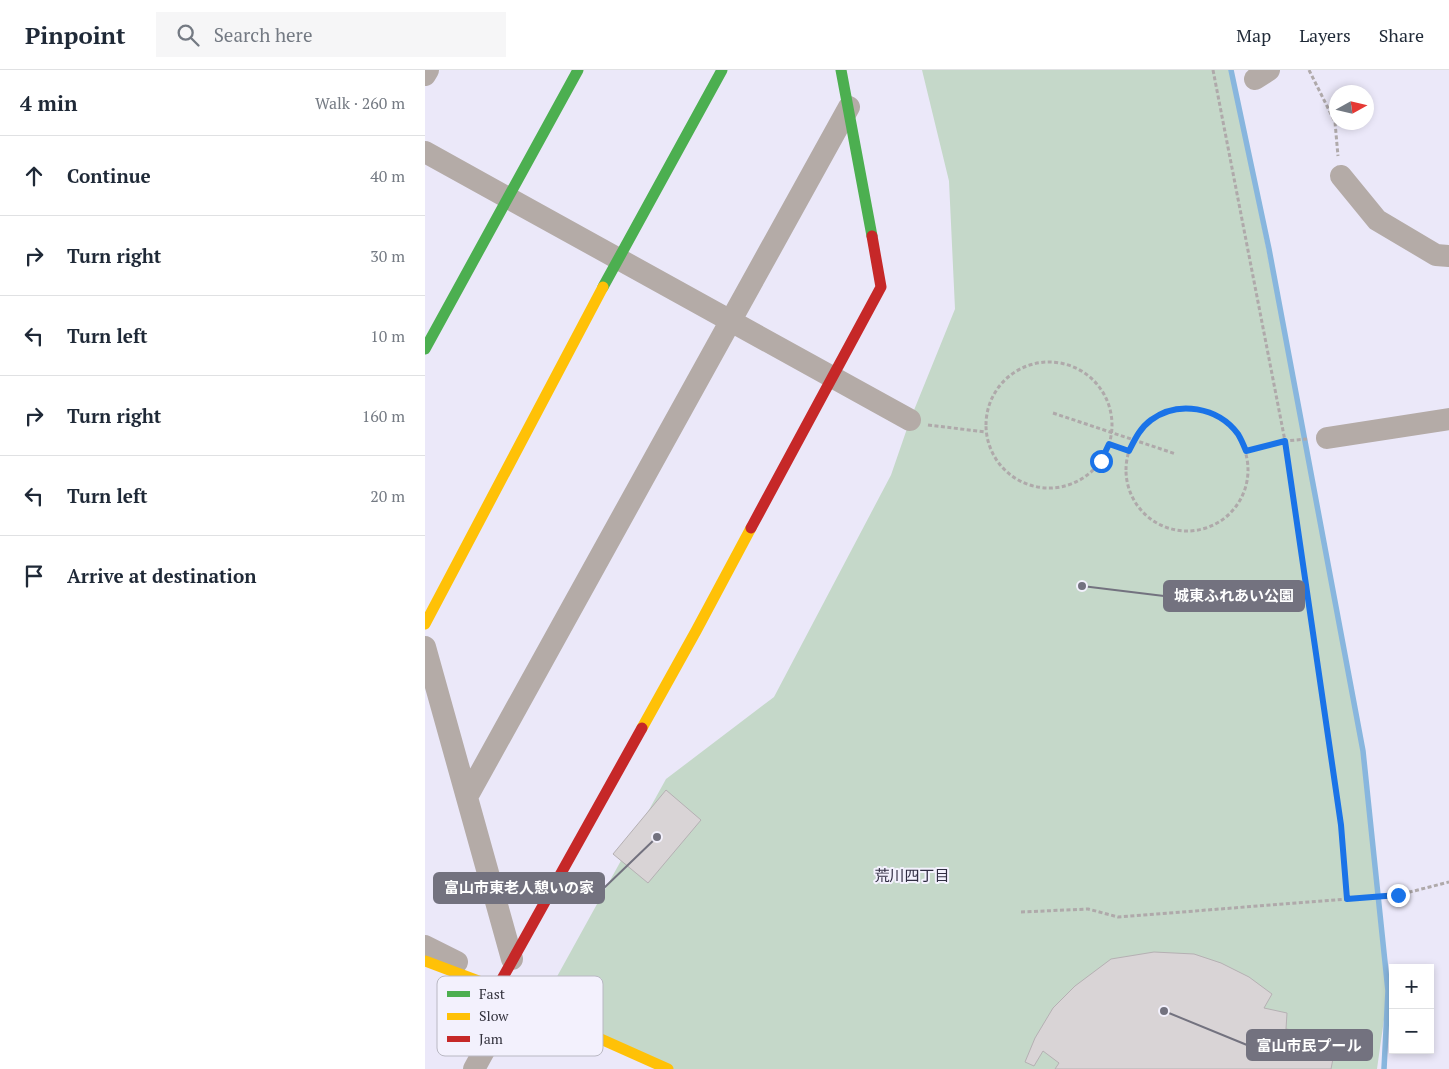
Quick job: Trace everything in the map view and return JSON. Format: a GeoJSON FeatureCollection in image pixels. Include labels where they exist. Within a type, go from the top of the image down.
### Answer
{"type":"FeatureCollection","features":[{"type":"Feature","properties":{"kind":"street"},"geometry":{"type":"LineString","coordinates":[[425,75],[427,70]]}},
{"type":"Feature","properties":{"kind":"street"},"geometry":{"type":"LineString","coordinates":[[425,349],[578,70]]}},
{"type":"Feature","properties":{"kind":"street"},"geometry":{"type":"LineString","coordinates":[[425,624],[618,259],[722,70]]}},
{"type":"Feature","properties":{"kind":"street"},"geometry":{"type":"LineString","coordinates":[[505,976],[512,959],[697,631],[831,377],[881,287],[841,70]]}},
{"type":"Feature","properties":{"kind":"street"},"geometry":{"type":"LineString","coordinates":[[467,797],[849,107]]}},
{"type":"Feature","properties":{"kind":"street"},"geometry":{"type":"LineString","coordinates":[[425,152],[910,420]]}},
{"type":"Feature","properties":{"kind":"street"},"geometry":{"type":"LineString","coordinates":[[1341,176],[1377,220],[1436,255],[1449,256]]}},
{"type":"Feature","properties":{"kind":"street"},"geometry":{"type":"LineString","coordinates":[[1327,438],[1449,419]]}},
{"type":"Feature","properties":{"kind":"street"},"geometry":{"type":"LineString","coordinates":[[425,647],[512,959]]}},
{"type":"Feature","properties":{"kind":"street"},"geometry":{"type":"LineString","coordinates":[[425,946],[470,968],[481,976]]}},
{"type":"Feature","properties":{"kind":"street"},"geometry":{"type":"LineString","coordinates":[[425,961],[463,976]]}},
{"type":"Feature","properties":{"kind":"street"},"geometry":{"type":"LineString","coordinates":[[603,1039],[668,1069]]}},
{"type":"Feature","properties":{"kind":"street"},"geometry":{"type":"LineString","coordinates":[[474,1069],[478,1056]]}},
{"type":"Feature","properties":{"kind":"path"},"geometry":{"type":"LineString","coordinates":[[1213,70],[1285,441],[1341,825],[1347,899]]}},
{"type":"Feature","properties":{"kind":"path"},"geometry":{"type":"LineString","coordinates":[[1309,70],[1335,122],[1341,176]]}},
{"type":"Feature","properties":{"kind":"path"},"geometry":{"type":"LineString","coordinates":[[1055,362],[1077,368],[1095,381],[1107,400],[1112,422],[1109,444],[1101,461],[1079,480],[1053,488],[1034,486],[1016,479],[1002,466],[991,450],[986,432],[988,410],[997,389],[1012,373],[1033,363],[1055,362]]}},
{"type":"Feature","properties":{"kind":"path"},"geometry":{"type":"LineString","coordinates":[[1188,408],[1207,411],[1224,420],[1237,434],[1246,451],[1249,470],[1246,490],[1237,507],[1224,521],[1206,529],[1187,532],[1168,529],[1151,520],[1137,507],[1129,489],[1126,470],[1129,451],[1137,434],[1151,420],[1168,411],[1188,408]]}},
{"type":"Feature","properties":{"kind":"path"},"geometry":{"type":"LineString","coordinates":[[1053,413],[1176,454]]}},
{"type":"Feature","properties":{"kind":"path"},"geometry":{"type":"LineString","coordinates":[[910,420],[932,426],[986,432]]}},
{"type":"Feature","properties":{"kind":"path"},"geometry":{"type":"LineString","coordinates":[[1246,451],[1285,441]]}},
{"type":"Feature","properties":{"kind":"path"},"geometry":{"type":"LineString","coordinates":[[1109,444],[1129,451]]}},
{"type":"Feature","properties":{"kind":"path"},"geometry":{"type":"LineString","coordinates":[[1021,912],[1089,909],[1118,916],[1398,895],[1449,882]]}},
{"type":"Feature","properties":{"kind":"green space"},"geometry":{"type":"Polygon","coordinates":[[[922,70],[1230,70],[1299,408],[1363,751],[1388,991],[1377,1069],[668,1069],[603,1040],[603,976],[557,976],[666,779],[774,697],[891,475],[910,420],[955,309],[949,181],[922,70]]]}},
{"type":"Feature","properties":{"kind":"building"},"geometry":{"type":"Polygon","coordinates":[[[666,790],[701,820],[648,883],[613,854],[666,790]]]}},
{"type":"Feature","properties":{"kind":"building"},"geometry":{"type":"Polygon","coordinates":[[[1154,952],[1194,954],[1221,963],[1249,977],[1272,994],[1264,1008],[1287,1013],[1286,1029],[1337,1038],[1331,1069],[1055,1069],[1059,1063],[1043,1051],[1034,1066],[1025,1062],[1035,1038],[1053,1008],[1075,986],[1111,959],[1154,952]]]}},
{"type":"Feature","properties":{"kind":"waterway"},"geometry":{"type":"LineString","coordinates":[[1231,70],[1269,249],[1363,751],[1388,991],[1384,1069]]}},
{"type":"Feature","properties":{"kind":"traffic: fast"},"geometry":{"type":"LineString","coordinates":[[425,349],[578,70]]}},
{"type":"Feature","properties":{"kind":"traffic: fast"},"geometry":{"type":"LineString","coordinates":[[603,287],[722,70]]}},
{"type":"Feature","properties":{"kind":"traffic: fast"},"geometry":{"type":"LineString","coordinates":[[841,70],[872,236]]}},
{"type":"Feature","properties":{"kind":"traffic: slow"},"geometry":{"type":"LineString","coordinates":[[425,624],[603,287]]}},
{"type":"Feature","properties":{"kind":"traffic: slow"},"geometry":{"type":"LineString","coordinates":[[642,728],[751,528]]}},
{"type":"Feature","properties":{"kind":"traffic: slow"},"geometry":{"type":"LineString","coordinates":[[425,961],[465,976]]}},
{"type":"Feature","properties":{"kind":"traffic: slow"},"geometry":{"type":"LineString","coordinates":[[603,1040],[668,1069]]}},
{"type":"Feature","properties":{"kind":"traffic: jam"},"geometry":{"type":"LineString","coordinates":[[751,528],[881,287],[872,236]]}},
{"type":"Feature","properties":{"kind":"traffic: jam"},"geometry":{"type":"LineString","coordinates":[[504,976],[642,728]]}},
{"type":"Feature","properties":{"kind":"place","name":"城東ふれあい公園"},"geometry":{"type":"Point","coordinates":[1082,586]}},
{"type":"Feature","properties":{"kind":"place","name":"富山市東老人憩いの家"},"geometry":{"type":"Point","coordinates":[657,837]}},
{"type":"Feature","properties":{"kind":"place","name":"富山市民プール"},"geometry":{"type":"Point","coordinates":[1164,1011]}},
{"type":"Feature","properties":{"kind":"district","name":"荒川四丁目"},"geometry":{"type":"Point","coordinates":[912,876]}},
{"type":"Feature","properties":{"kind":"route"},"geometry":{"type":"LineString","coordinates":[[1101,461],[1109,444],[1129,451],[1137,434],[1151,420],[1168,411],[1188,408],[1207,411],[1224,420],[1237,434],[1246,451],[1285,441],[1341,825],[1347,899],[1398,895]]}}]}
